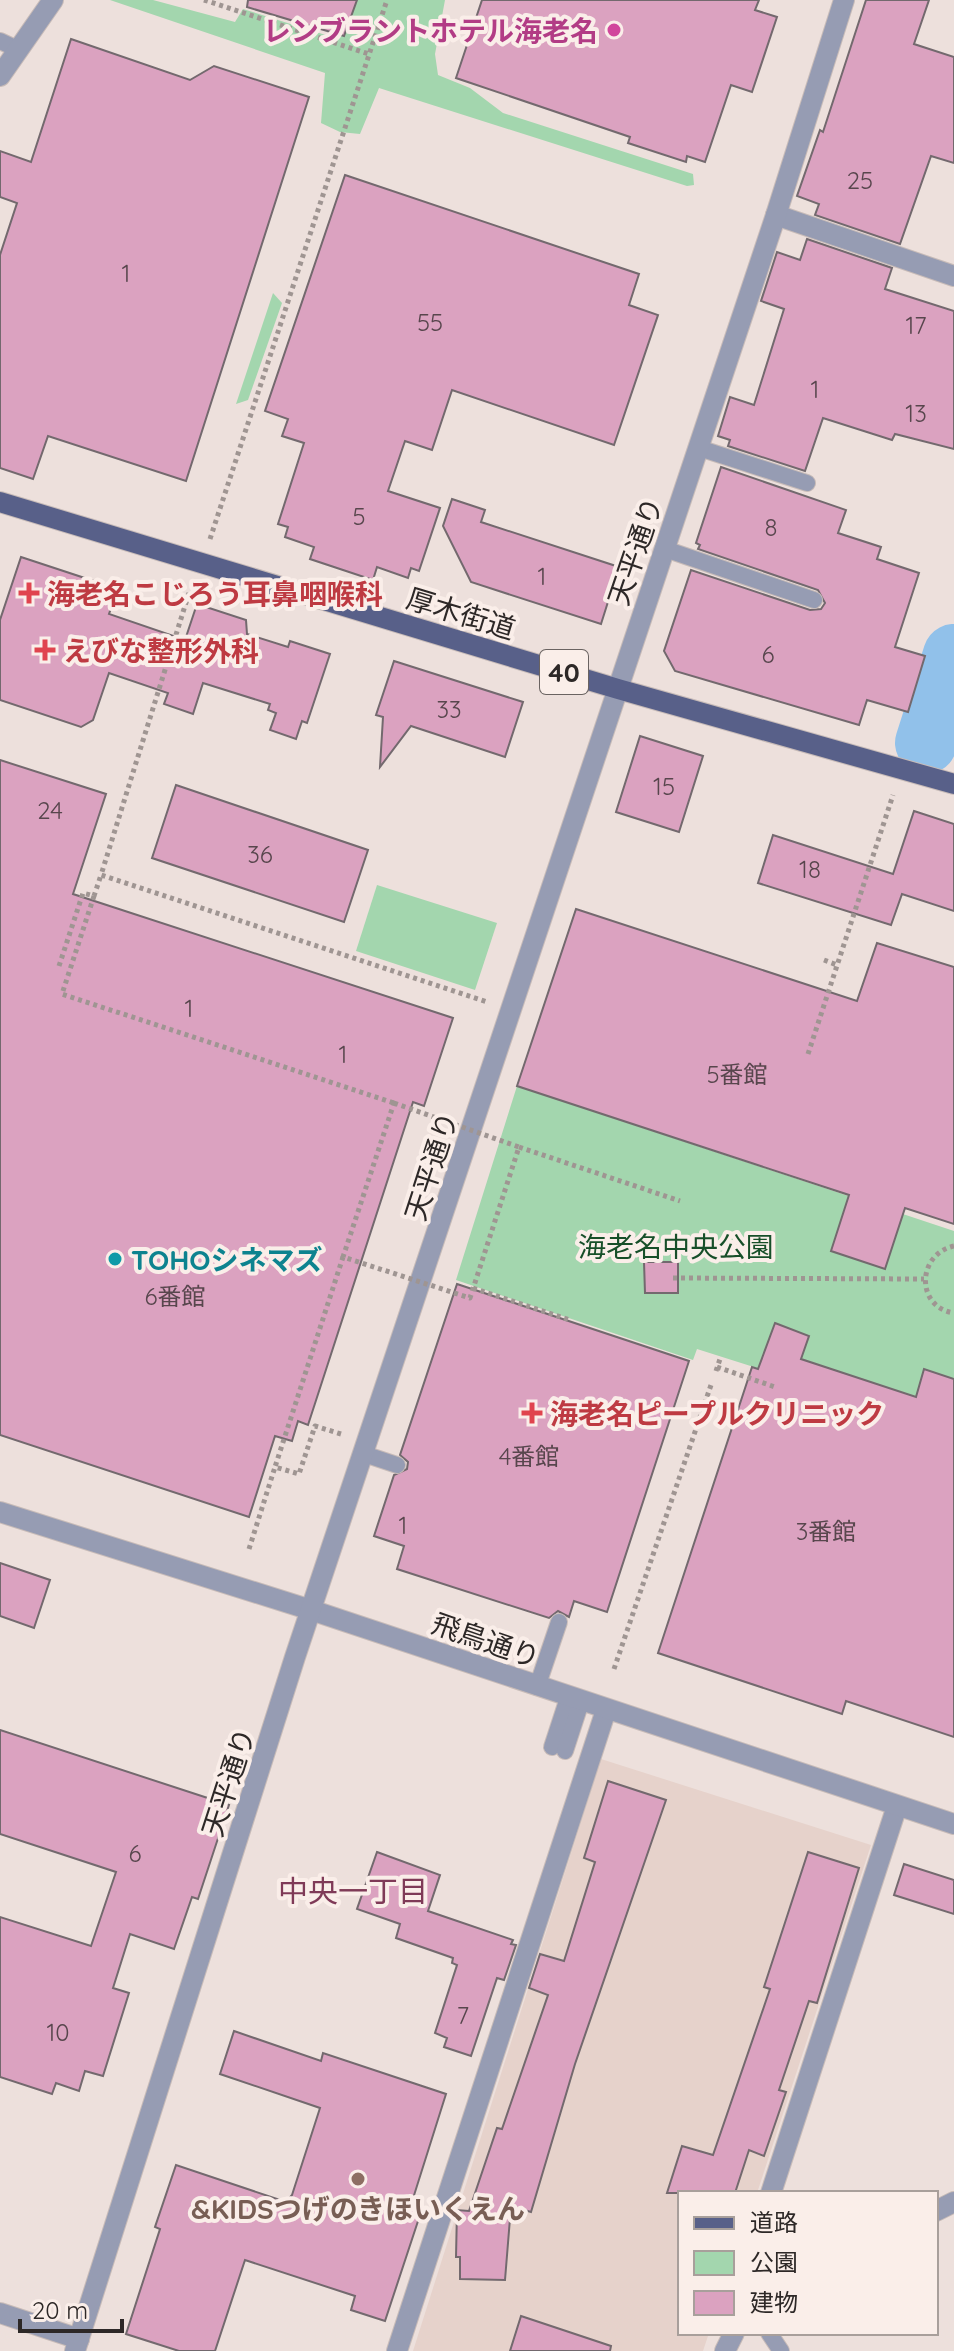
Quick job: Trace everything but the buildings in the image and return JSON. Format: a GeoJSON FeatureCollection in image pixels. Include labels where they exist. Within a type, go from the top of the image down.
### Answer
{"type":"FeatureCollection","features":[{"type":"Feature","properties":{"kind":"main road","name":"厚木街道"},"geometry":{"type":"LineString","coordinates":[[0,502],[618,689],[954,784]]}},
{"type":"Feature","properties":{"kind":"street"},"geometry":{"type":"LineString","coordinates":[[0,76],[9,45],[53,0]]}},
{"type":"Feature","properties":{"kind":"street","name":"天平通り"},"geometry":{"type":"LineString","coordinates":[[77,2345],[311,1610],[699,448],[844,0]]}},
{"type":"Feature","properties":{"kind":"street"},"geometry":{"type":"LineString","coordinates":[[776,215],[954,276]]}},
{"type":"Feature","properties":{"kind":"street","name":"飛鳥通り"},"geometry":{"type":"LineString","coordinates":[[0,1512],[311,1610],[954,1824]]}},
{"type":"Feature","properties":{"kind":"street"},"geometry":{"type":"LineString","coordinates":[[397,2351],[606,1710]]}},
{"type":"Feature","properties":{"kind":"street"},"geometry":{"type":"LineString","coordinates":[[772,2191],[897,1806]]}},
{"type":"Feature","properties":{"kind":"street"},"geometry":{"type":"LineString","coordinates":[[0,2313],[77,2345]]}},
{"type":"Feature","properties":{"kind":"lane"},"geometry":{"type":"LineString","coordinates":[[699,448],[807,483]]}},
{"type":"Feature","properties":{"kind":"lane"},"geometry":{"type":"LineString","coordinates":[[665,549],[814,600]]}},
{"type":"Feature","properties":{"kind":"lane"},"geometry":{"type":"LineString","coordinates":[[364,1454],[397,1465]]}},
{"type":"Feature","properties":{"kind":"lane"},"geometry":{"type":"LineString","coordinates":[[537,1687],[559,1622]]}},
{"type":"Feature","properties":{"kind":"lane"},"geometry":{"type":"LineString","coordinates":[[559,1749],[574,1700]]}},
{"type":"Feature","properties":{"kind":"path"},"geometry":{"type":"LineString","coordinates":[[204,0],[369,54]]}},
{"type":"Feature","properties":{"kind":"path"},"geometry":{"type":"LineString","coordinates":[[208,545],[387,0]]}},
{"type":"Feature","properties":{"kind":"path"},"geometry":{"type":"LineString","coordinates":[[189,593],[62,994],[680,1201]]}},
{"type":"Feature","properties":{"kind":"path"},"geometry":{"type":"LineString","coordinates":[[808,1054],[893,794]]}},
{"type":"Feature","properties":{"kind":"path"},"geometry":{"type":"LineString","coordinates":[[101,875],[487,1002]]}},
{"type":"Feature","properties":{"kind":"path"},"geometry":{"type":"LineString","coordinates":[[59,966],[83,893],[94,896]]}},
{"type":"Feature","properties":{"kind":"path"},"geometry":{"type":"LineString","coordinates":[[824,960],[837,965]]}},
{"type":"Feature","properties":{"kind":"path"},"geometry":{"type":"LineString","coordinates":[[249,1549],[394,1103]]}},
{"type":"Feature","properties":{"kind":"path"},"geometry":{"type":"LineString","coordinates":[[343,1257],[470,1298],[519,1147]]}},
{"type":"Feature","properties":{"kind":"path"},"geometry":{"type":"LineString","coordinates":[[954,1246],[939,1251],[924,1279],[930,1299],[938,1307],[954,1313]]}},
{"type":"Feature","properties":{"kind":"path"},"geometry":{"type":"LineString","coordinates":[[673,1278],[924,1279]]}},
{"type":"Feature","properties":{"kind":"path"},"geometry":{"type":"LineString","coordinates":[[473,1288],[570,1320]]}},
{"type":"Feature","properties":{"kind":"path"},"geometry":{"type":"LineString","coordinates":[[721,1356],[717,1369],[775,1387]]}},
{"type":"Feature","properties":{"kind":"path"},"geometry":{"type":"LineString","coordinates":[[614,1669],[711,1385]]}},
{"type":"Feature","properties":{"kind":"path"},"geometry":{"type":"LineString","coordinates":[[275,1467],[299,1474],[315,1426],[344,1435]]}},
{"type":"Feature","properties":{"kind":"shaded area"},"geometry":{"type":"Polygon","coordinates":[[[601,1759],[871,1845],[758,2191],[678,2191],[678,2335],[708,2335],[703,2351],[413,2351],[601,1759]]]}},
{"type":"Feature","properties":{"kind":"green space"},"geometry":{"type":"Polygon","coordinates":[[[110,0],[153,0],[235,22],[243,9],[332,37],[346,0],[445,0],[435,54],[438,75],[470,88],[503,113],[693,174],[694,185],[687,186],[379,88],[360,134],[340,132],[321,123],[325,73],[110,0]]]}},
{"type":"Feature","properties":{"kind":"green space"},"geometry":{"type":"Polygon","coordinates":[[[273,293],[282,303],[248,400],[236,404],[273,293]]]}},
{"type":"Feature","properties":{"kind":"green space"},"geometry":{"type":"Polygon","coordinates":[[[377,885],[497,923],[475,990],[356,951],[377,885]]]}},
{"type":"Feature","properties":{"kind":"green space","name":"海老名中央公園"},"geometry":{"type":"Polygon","coordinates":[[[517,1086],[954,1231],[954,1410],[787,1354],[779,1375],[697,1349],[693,1360],[456,1280],[517,1086]]]}},
{"type":"Feature","properties":{"kind":"waterway"},"geometry":{"type":"LineString","coordinates":[[926,743],[954,655]]}},
{"type":"Feature","properties":{"kind":"place","name":"レンブラントホテル海老名"},"geometry":{"type":"Point","coordinates":[614,30]}},
{"type":"Feature","properties":{"kind":"place","name":"海老名こじろう耳鼻咽喉科"},"geometry":{"type":"Point","coordinates":[29,593]}},
{"type":"Feature","properties":{"kind":"place","name":"えびな整形外科"},"geometry":{"type":"Point","coordinates":[45,650]}},
{"type":"Feature","properties":{"kind":"place","name":"TOHOシネマズ"},"geometry":{"type":"Point","coordinates":[115,1259]}},
{"type":"Feature","properties":{"kind":"place","name":"海老名ピープルクリニック"},"geometry":{"type":"Point","coordinates":[532,1413]}},
{"type":"Feature","properties":{"kind":"place","name":"&KIDSつげのきほいくえん"},"geometry":{"type":"Point","coordinates":[358,2179]}},
{"type":"Feature","properties":{"kind":"district","name":"中央一丁目"},"geometry":{"type":"Point","coordinates":[353,1891]}}]}
